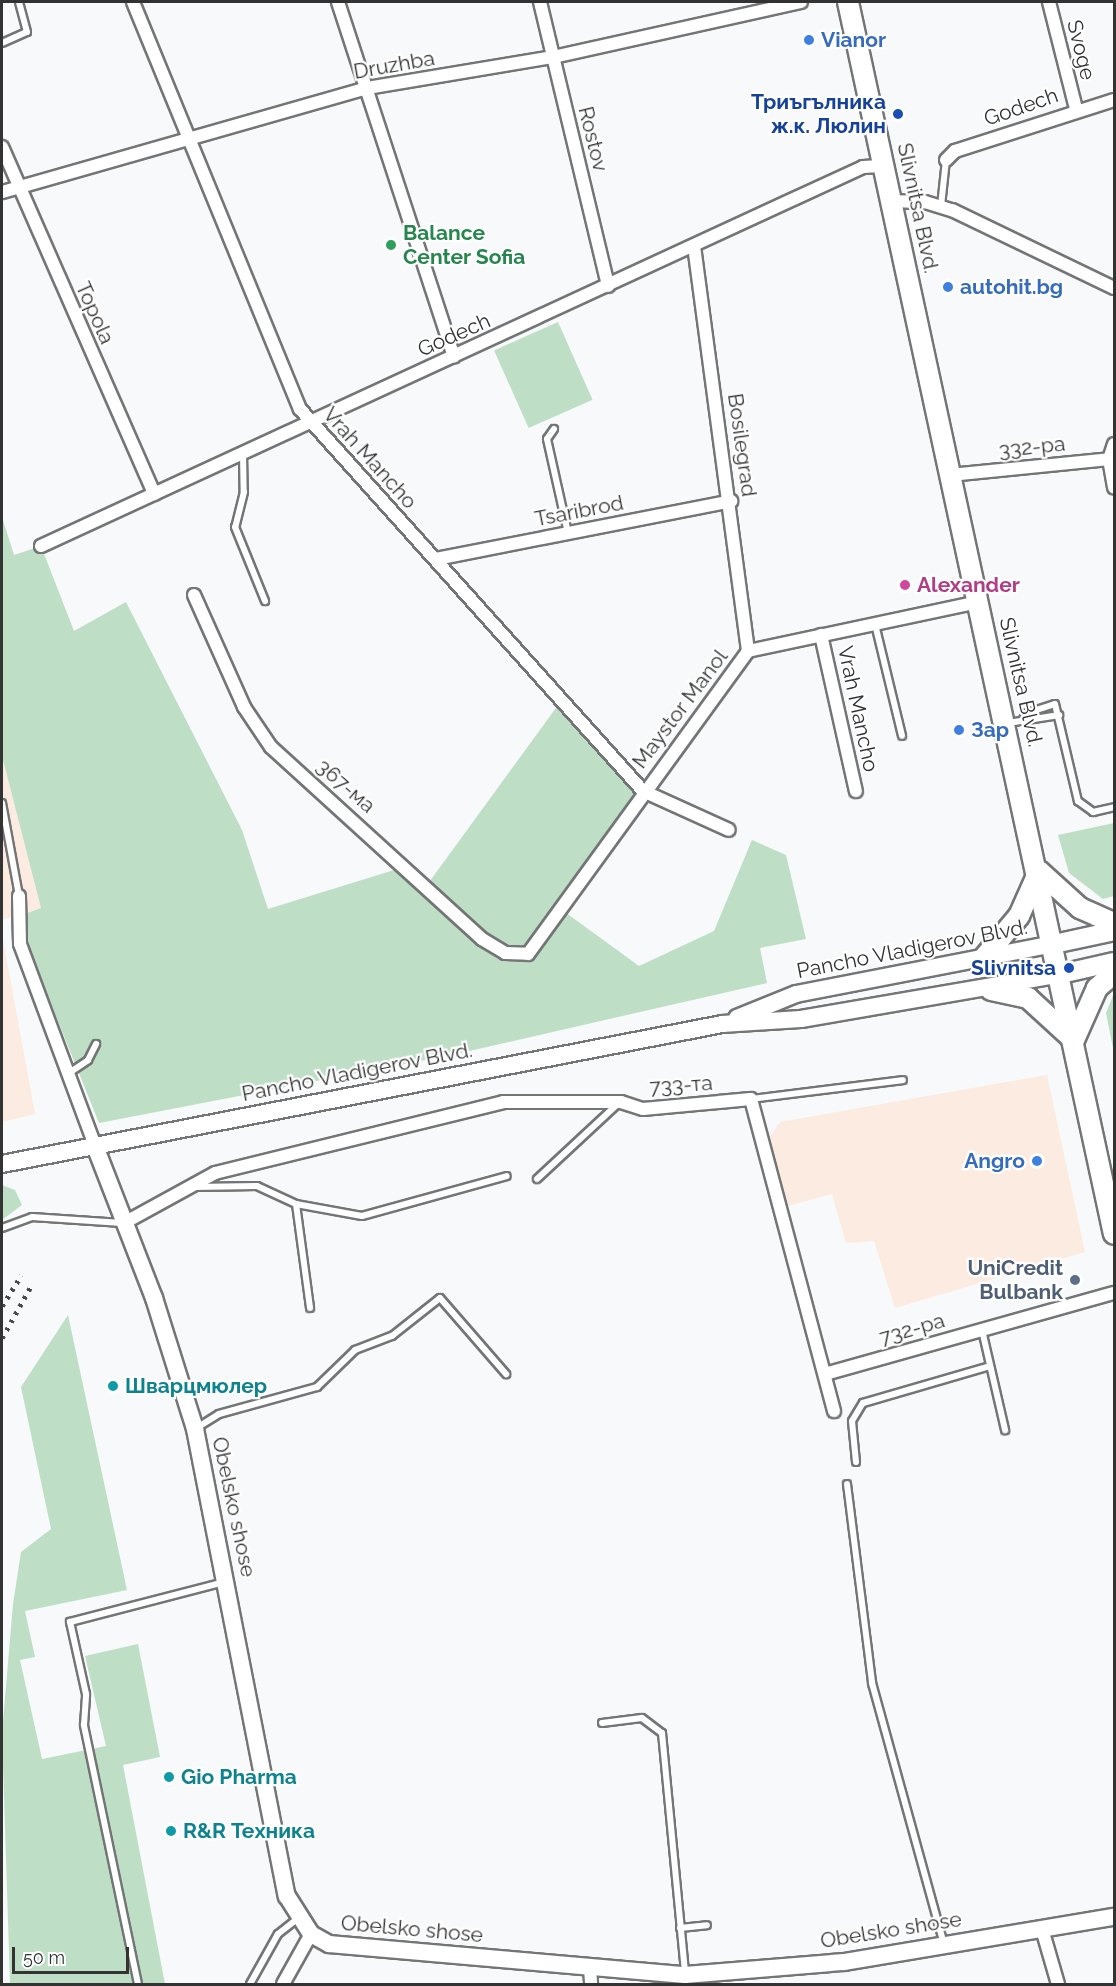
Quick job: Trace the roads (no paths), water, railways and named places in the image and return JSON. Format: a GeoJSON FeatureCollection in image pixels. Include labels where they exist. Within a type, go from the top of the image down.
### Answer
{"type":"FeatureCollection","features":[{"type":"Feature","properties":{"kind":"main road","name":"Slivnitsa Blvd."},"geometry":{"type":"LineString","coordinates":[[848,2],[978,602],[1014,721],[1054,944],[1114,1234]]}},
{"type":"Feature","properties":{"kind":"main road"},"geometry":{"type":"LineString","coordinates":[[983,959],[1019,916],[1040,871],[1080,908],[1114,923]]}},
{"type":"Feature","properties":{"kind":"main road","name":"Pancho Vladigerov Blvd."},"geometry":{"type":"LineString","coordinates":[[1054,944],[1114,931]]}},
{"type":"Feature","properties":{"kind":"main road","name":"Pancho Vladigerov Blvd."},"geometry":{"type":"LineString","coordinates":[[1061,974],[1114,962]]}},
{"type":"Feature","properties":{"kind":"main road"},"geometry":{"type":"LineString","coordinates":[[992,990],[1028,999],[1074,1040],[1097,988],[1114,973]]}},
{"type":"Feature","properties":{"kind":"street","name":"Vrah Mancho"},"geometry":{"type":"LineString","coordinates":[[133,2],[309,421],[436,559],[643,792],[729,830]]}},
{"type":"Feature","properties":{"kind":"street"},"geometry":{"type":"LineString","coordinates":[[338,2],[454,357]]}},
{"type":"Feature","properties":{"kind":"street","name":"Rostov"},"geometry":{"type":"LineString","coordinates":[[540,2],[608,286]]}},
{"type":"Feature","properties":{"kind":"street","name":"Druzhba"},"geometry":{"type":"LineString","coordinates":[[2,192],[188,136],[367,88],[553,57],[801,2]]}},
{"type":"Feature","properties":{"kind":"street","name":"Svoge"},"geometry":{"type":"LineString","coordinates":[[1049,2],[1076,109]]}},
{"type":"Feature","properties":{"kind":"street","name":"Godech"},"geometry":{"type":"LineString","coordinates":[[946,160],[955,151],[1076,109],[1114,100]]}},
{"type":"Feature","properties":{"kind":"street","name":"Topola"},"geometry":{"type":"LineString","coordinates":[[2,147],[17,187],[154,494]]}},
{"type":"Feature","properties":{"kind":"street","name":"Godech"},"geometry":{"type":"LineString","coordinates":[[41,546],[863,167],[885,166]]}},
{"type":"Feature","properties":{"kind":"street"},"geometry":{"type":"LineString","coordinates":[[892,201],[941,206],[1114,288]]}},
{"type":"Feature","properties":{"kind":"street","name":"Bosilegrad"},"geometry":{"type":"LineString","coordinates":[[694,246],[731,501],[748,651]]}},
{"type":"Feature","properties":{"kind":"street"},"geometry":{"type":"LineString","coordinates":[[1114,444],[1112,462],[1114,488]]}},
{"type":"Feature","properties":{"kind":"street","name":"332-ра"},"geometry":{"type":"LineString","coordinates":[[950,475],[1112,462]]}},
{"type":"Feature","properties":{"kind":"street","name":"Tsaribrod"},"geometry":{"type":"LineString","coordinates":[[436,559],[731,501]]}},
{"type":"Feature","properties":{"kind":"street","name":"367-ма"},"geometry":{"type":"LineString","coordinates":[[194,595],[244,707],[271,747],[482,939],[505,953],[528,954]]}},
{"type":"Feature","properties":{"kind":"street","name":"Maystor Manol"},"geometry":{"type":"LineString","coordinates":[[528,954],[643,792],[748,651],[978,602]]}},
{"type":"Feature","properties":{"kind":"street","name":"Vrah Mancho"},"geometry":{"type":"LineString","coordinates":[[821,635],[856,791]]}},
{"type":"Feature","properties":{"kind":"street"},"geometry":{"type":"LineString","coordinates":[[19,896],[20,944],[95,1146]]}},
{"type":"Feature","properties":{"kind":"street","name":"Pancho Vladigerov Blvd."},"geometry":{"type":"LineString","coordinates":[[722,1024],[796,994],[1054,944]]}},
{"type":"Feature","properties":{"kind":"street","name":"Pancho Vladigerov Blvd."},"geometry":{"type":"LineString","coordinates":[[2,1164],[722,1024],[801,1019],[992,990],[1061,974]]}},
{"type":"Feature","properties":{"kind":"street"},"geometry":{"type":"LineString","coordinates":[[751,1099],[834,1411]]}},
{"type":"Feature","properties":{"kind":"street","name":"733-та"},"geometry":{"type":"LineString","coordinates":[[621,1102],[643,1109],[751,1099]]}},
{"type":"Feature","properties":{"kind":"street"},"geometry":{"type":"LineString","coordinates":[[124,1223],[216,1173],[333,1141],[503,1102],[621,1102]]}},
{"type":"Feature","properties":{"kind":"street","name":"Obelsko shose"},"geometry":{"type":"LineString","coordinates":[[95,1146],[195,1429],[227,1581],[287,1896],[297,1919],[311,1934],[329,1944],[590,1976],[685,1975],[844,1962],[1114,1917]]}},
{"type":"Feature","properties":{"kind":"street","name":"732-ра"},"geometry":{"type":"LineString","coordinates":[[825,1374],[1114,1293]]}},
{"type":"Feature","properties":{"kind":"street"},"geometry":{"type":"LineString","coordinates":[[1042,1929],[1058,1984]]}},
{"type":"Feature","properties":{"kind":"street"},"geometry":{"type":"LineString","coordinates":[[283,1984],[311,1934]]}},
{"type":"Feature","properties":{"kind":"lane"},"geometry":{"type":"LineString","coordinates":[[2,43],[27,32],[20,2]]}},
{"type":"Feature","properties":{"kind":"lane"},"geometry":{"type":"LineString","coordinates":[[941,206],[946,160]]}},
{"type":"Feature","properties":{"kind":"lane"},"geometry":{"type":"LineString","coordinates":[[554,429],[547,439],[568,533]]}},
{"type":"Feature","properties":{"kind":"lane"},"geometry":{"type":"LineString","coordinates":[[243,452],[244,492],[235,527],[265,601]]}},
{"type":"Feature","properties":{"kind":"lane"},"geometry":{"type":"LineString","coordinates":[[875,624],[902,736]]}},
{"type":"Feature","properties":{"kind":"lane"},"geometry":{"type":"LineString","coordinates":[[1014,721],[1027,712],[1056,704],[1078,801],[1093,812],[1114,807]]}},
{"type":"Feature","properties":{"kind":"lane"},"geometry":{"type":"LineString","coordinates":[[1014,721],[1059,715]]}},
{"type":"Feature","properties":{"kind":"lane"},"geometry":{"type":"LineString","coordinates":[[2,803],[19,896]]}},
{"type":"Feature","properties":{"kind":"lane"},"geometry":{"type":"LineString","coordinates":[[68,1074],[88,1060],[96,1044]]}},
{"type":"Feature","properties":{"kind":"lane"},"geometry":{"type":"LineString","coordinates":[[751,1099],[903,1080]]}},
{"type":"Feature","properties":{"kind":"lane","name":"733-та"},"geometry":{"type":"LineString","coordinates":[[537,1179],[621,1102]]}},
{"type":"Feature","properties":{"kind":"lane"},"geometry":{"type":"LineString","coordinates":[[189,1186],[257,1186],[296,1204],[362,1216],[507,1176]]}},
{"type":"Feature","properties":{"kind":"lane"},"geometry":{"type":"LineString","coordinates":[[296,1204],[310,1308]]}},
{"type":"Feature","properties":{"kind":"lane"},"geometry":{"type":"LineString","coordinates":[[2,1228],[32,1217],[124,1223]]}},
{"type":"Feature","properties":{"kind":"lane"},"geometry":{"type":"LineString","coordinates":[[195,1429],[219,1414],[317,1388],[355,1350],[392,1336],[440,1298],[506,1374]]}},
{"type":"Feature","properties":{"kind":"lane"},"geometry":{"type":"LineString","coordinates":[[982,1330],[1005,1430]]}},
{"type":"Feature","properties":{"kind":"lane"},"geometry":{"type":"LineString","coordinates":[[856,1462],[852,1421],[863,1403],[990,1366]]}},
{"type":"Feature","properties":{"kind":"lane"},"geometry":{"type":"LineString","coordinates":[[847,1484],[872,1683],[944,1945]]}},
{"type":"Feature","properties":{"kind":"lane"},"geometry":{"type":"LineString","coordinates":[[138,1984],[84,1725],[86,1694],[70,1622],[227,1581]]}},
{"type":"Feature","properties":{"kind":"lane"},"geometry":{"type":"LineString","coordinates":[[602,1723],[642,1718],[662,1733],[685,1975]]}},
{"type":"Feature","properties":{"kind":"lane"},"geometry":{"type":"LineString","coordinates":[[250,1984],[278,1934],[297,1919]]}},
{"type":"Feature","properties":{"kind":"lane"},"geometry":{"type":"LineString","coordinates":[[681,1928],[707,1925]]}},
{"type":"Feature","properties":{"kind":"railway"},"geometry":{"type":"LineString","coordinates":[[2,1306],[21,1276]]}},
{"type":"Feature","properties":{"kind":"railway"},"geometry":{"type":"LineString","coordinates":[[2,1338],[32,1284]]}},
{"type":"Feature","properties":{"kind":"place","name":"Vianor"},"geometry":{"type":"Point","coordinates":[809,40]}},
{"type":"Feature","properties":{"kind":"place","name":"Триъгълника ж.к. Люлин"},"geometry":{"type":"Point","coordinates":[898,114]}},
{"type":"Feature","properties":{"kind":"place","name":"Balance Center Sofia"},"geometry":{"type":"Point","coordinates":[391,245]}},
{"type":"Feature","properties":{"kind":"place","name":"autohit.bg"},"geometry":{"type":"Point","coordinates":[948,287]}},
{"type":"Feature","properties":{"kind":"place","name":"Alexander"},"geometry":{"type":"Point","coordinates":[905,585]}},
{"type":"Feature","properties":{"kind":"place","name":"Зар"},"geometry":{"type":"Point","coordinates":[959,730]}},
{"type":"Feature","properties":{"kind":"place","name":"Slivnitsa"},"geometry":{"type":"Point","coordinates":[1069,968]}},
{"type":"Feature","properties":{"kind":"place","name":"Angro"},"geometry":{"type":"Point","coordinates":[1037,1161]}},
{"type":"Feature","properties":{"kind":"place","name":"UniCredit Bulbank"},"geometry":{"type":"Point","coordinates":[1075,1280]}},
{"type":"Feature","properties":{"kind":"place","name":"Шварцмюлер"},"geometry":{"type":"Point","coordinates":[113,1386]}},
{"type":"Feature","properties":{"kind":"place","name":"Gio Pharma"},"geometry":{"type":"Point","coordinates":[169,1777]}},
{"type":"Feature","properties":{"kind":"place","name":"R&R Техника"},"geometry":{"type":"Point","coordinates":[171,1831]}}]}
